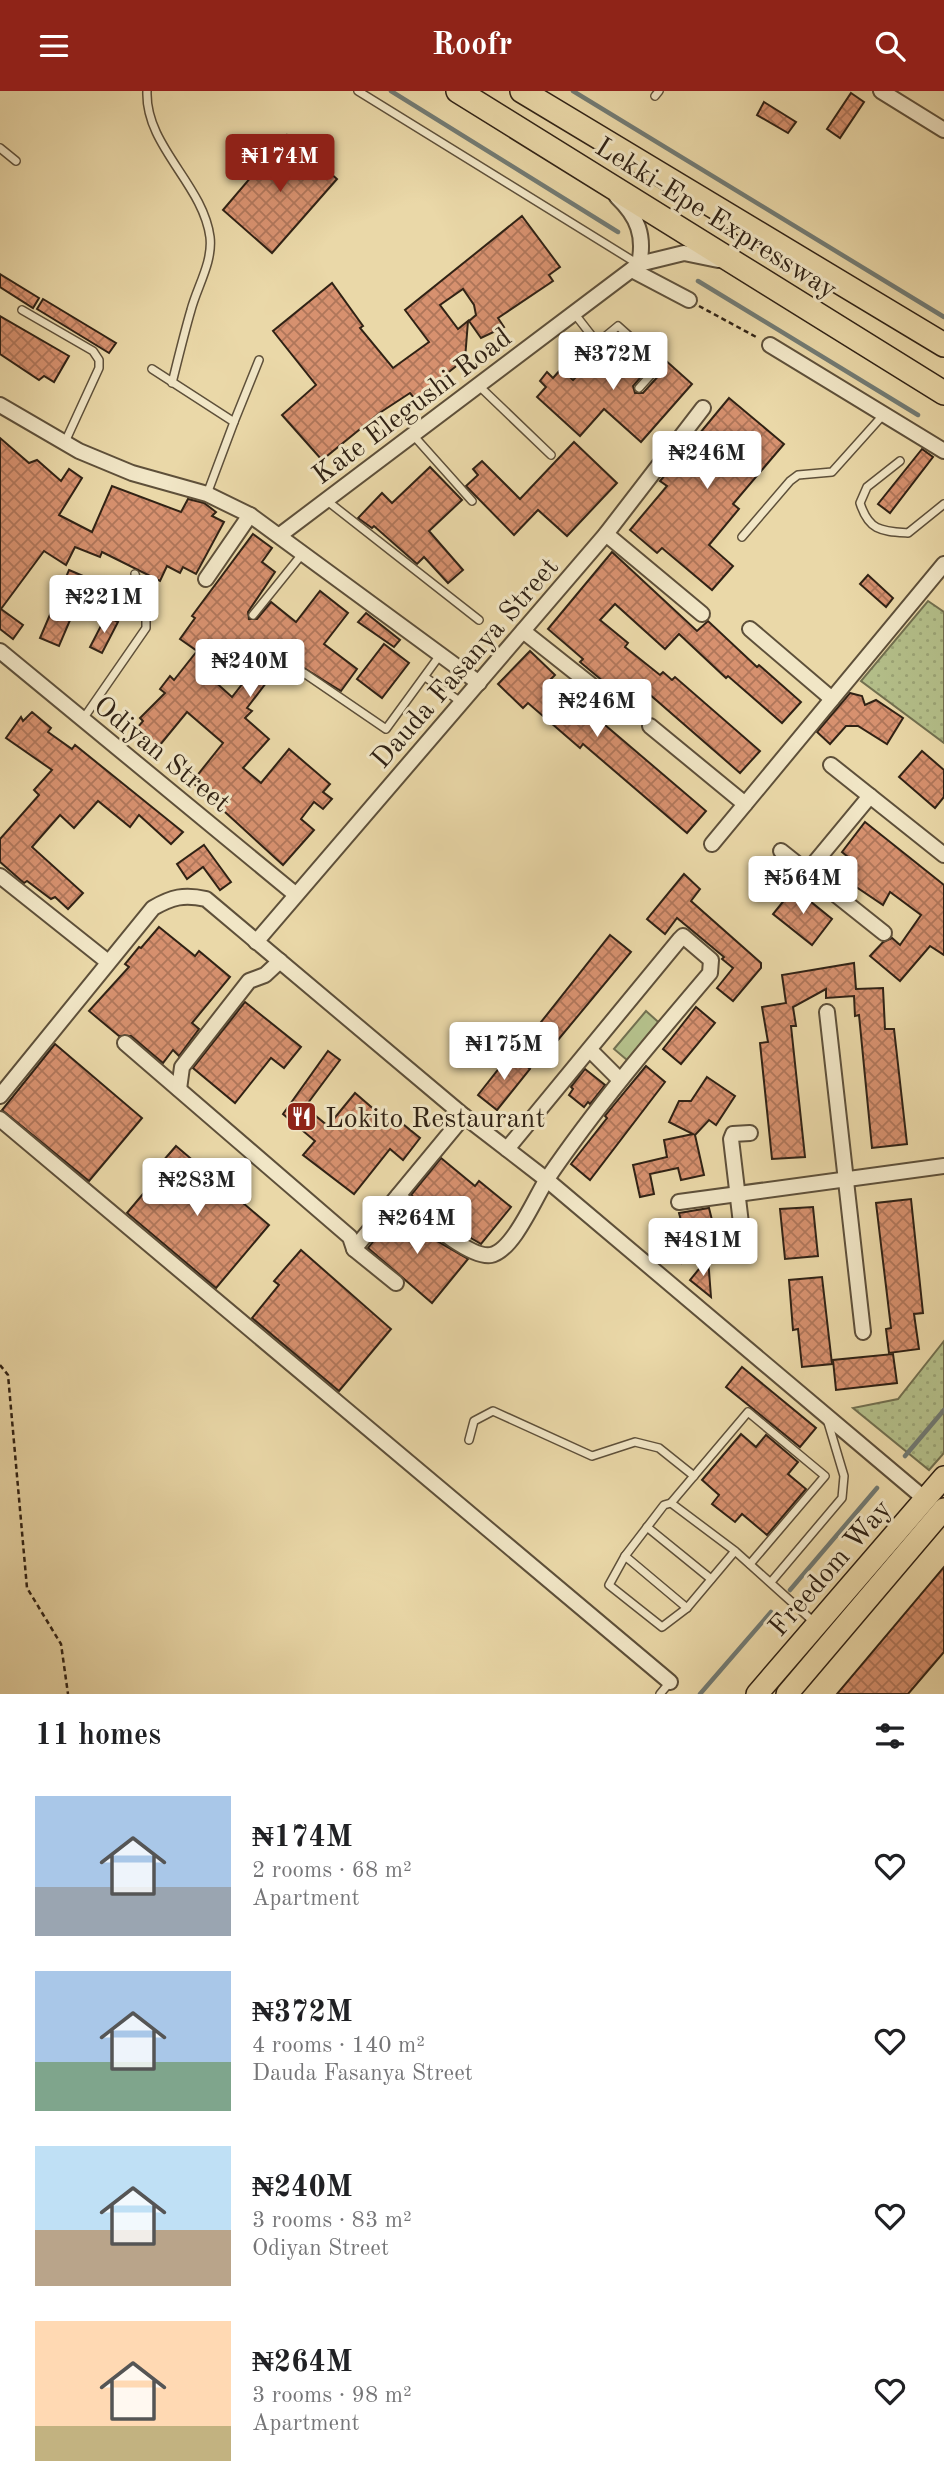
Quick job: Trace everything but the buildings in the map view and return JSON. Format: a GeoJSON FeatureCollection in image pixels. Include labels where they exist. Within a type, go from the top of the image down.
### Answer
{"type":"FeatureCollection","features":[{"type":"Feature","properties":{"kind":"highway","name":"Lekki-Epe Expressway"},"geometry":{"type":"LineString","coordinates":[[458,91],[944,393]]}},
{"type":"Feature","properties":{"kind":"highway","name":"Lekki-Epe Expressway"},"geometry":{"type":"LineString","coordinates":[[522,91],[944,345]]}},
{"type":"Feature","properties":{"kind":"main road","name":"Freedom Way"},"geometry":{"type":"LineString","coordinates":[[787,1694],[833,1639],[934,1504],[944,1477]]}},
{"type":"Feature","properties":{"kind":"main road","name":"Freedom Way"},"geometry":{"type":"LineString","coordinates":[[757,1694],[817,1625],[934,1504]]}},
{"type":"Feature","properties":{"kind":"street"},"geometry":{"type":"LineString","coordinates":[[888,93],[944,130]]}},
{"type":"Feature","properties":{"kind":"street"},"geometry":{"type":"LineString","coordinates":[[601,182],[635,218],[642,233],[635,267],[689,300]]}},
{"type":"Feature","properties":{"kind":"street","name":"Kate Elegushi Road"},"geometry":{"type":"LineString","coordinates":[[280,535],[635,267],[684,253],[705,255],[740,267]]}},
{"type":"Feature","properties":{"kind":"street"},"geometry":{"type":"LineString","coordinates":[[770,345],[944,451]]}},
{"type":"Feature","properties":{"kind":"street"},"geometry":{"type":"LineString","coordinates":[[0,405],[65,442],[132,473],[207,493],[250,515],[304,552],[479,683]]}},
{"type":"Feature","properties":{"kind":"street","name":"Dauda Fasanya Street"},"geometry":{"type":"LineString","coordinates":[[256,942],[606,534],[703,408]]}},
{"type":"Feature","properties":{"kind":"street"},"geometry":{"type":"LineString","coordinates":[[206,579],[250,515]]}},
{"type":"Feature","properties":{"kind":"street"},"geometry":{"type":"LineString","coordinates":[[606,534],[702,614]]}},
{"type":"Feature","properties":{"kind":"street"},"geometry":{"type":"LineString","coordinates":[[712,844],[944,564]]}},
{"type":"Feature","properties":{"kind":"street"},"geometry":{"type":"LineString","coordinates":[[750,629],[832,699]]}},
{"type":"Feature","properties":{"kind":"street"},"geometry":{"type":"LineString","coordinates":[[523,631],[605,696]]}},
{"type":"Feature","properties":{"kind":"street","name":"Odiyan Street"},"geometry":{"type":"LineString","coordinates":[[0,651],[295,894]]}},
{"type":"Feature","properties":{"kind":"street"},"geometry":{"type":"LineString","coordinates":[[650,726],[745,804]]}},
{"type":"Feature","properties":{"kind":"street"},"geometry":{"type":"LineString","coordinates":[[831,765],[944,855]]}},
{"type":"Feature","properties":{"kind":"street"},"geometry":{"type":"LineString","coordinates":[[807,872],[870,796]]}},
{"type":"Feature","properties":{"kind":"street"},"geometry":{"type":"LineString","coordinates":[[781,851],[884,933]]}},
{"type":"Feature","properties":{"kind":"street"},"geometry":{"type":"LineString","coordinates":[[0,876],[108,962]]}},
{"type":"Feature","properties":{"kind":"street"},"geometry":{"type":"LineString","coordinates":[[0,1096],[153,908],[167,899],[187,894],[206,899],[464,1116],[547,1180],[827,1419],[934,1504]]}},
{"type":"Feature","properties":{"kind":"street"},"geometry":{"type":"LineString","coordinates":[[398,1196],[463,1247],[482,1255],[493,1255],[506,1248],[547,1180],[620,1080],[709,973],[711,960],[683,936],[507,1149]]}},
{"type":"Feature","properties":{"kind":"street"},"geometry":{"type":"LineString","coordinates":[[179,1089],[182,1067],[249,981],[265,975],[279,961]]}},
{"type":"Feature","properties":{"kind":"street"},"geometry":{"type":"LineString","coordinates":[[827,1012],[863,1332]]}},
{"type":"Feature","properties":{"kind":"street"},"geometry":{"type":"LineString","coordinates":[[125,1044],[350,1237],[354,1248],[396,1283]]}},
{"type":"Feature","properties":{"kind":"street"},"geometry":{"type":"LineString","coordinates":[[590,1050],[620,1080]]}},
{"type":"Feature","properties":{"kind":"street"},"geometry":{"type":"LineString","coordinates":[[354,1248],[464,1116]]}},
{"type":"Feature","properties":{"kind":"street"},"geometry":{"type":"LineString","coordinates":[[0,1119],[670,1682]]}},
{"type":"Feature","properties":{"kind":"street"},"geometry":{"type":"LineString","coordinates":[[744,1249],[731,1136],[750,1133]]}},
{"type":"Feature","properties":{"kind":"street"},"geometry":{"type":"LineString","coordinates":[[679,1202],[847,1177],[944,1166]]}},
{"type":"Feature","properties":{"kind":"lane"},"geometry":{"type":"LineString","coordinates":[[147,91],[146,108],[155,131],[207,223],[210,239],[210,254],[191,308],[172,383]]}},
{"type":"Feature","properties":{"kind":"lane"},"geometry":{"type":"LineString","coordinates":[[358,91],[635,267]]}},
{"type":"Feature","properties":{"kind":"lane"},"geometry":{"type":"LineString","coordinates":[[0,148],[16,161]]}},
{"type":"Feature","properties":{"kind":"lane"},"geometry":{"type":"LineString","coordinates":[[22,310],[93,351],[99,360],[65,442]]}},
{"type":"Feature","properties":{"kind":"lane"},"geometry":{"type":"LineString","coordinates":[[574,313],[595,340],[601,340],[618,326],[655,359],[657,369],[639,388]]}},
{"type":"Feature","properties":{"kind":"lane"},"geometry":{"type":"LineString","coordinates":[[207,493],[259,360]]}},
{"type":"Feature","properties":{"kind":"lane"},"geometry":{"type":"LineString","coordinates":[[152,369],[234,422]]}},
{"type":"Feature","properties":{"kind":"lane"},"geometry":{"type":"LineString","coordinates":[[478,386],[551,455]]}},
{"type":"Feature","properties":{"kind":"lane"},"geometry":{"type":"LineString","coordinates":[[742,537],[790,481],[798,475],[832,472],[884,413]]}},
{"type":"Feature","properties":{"kind":"lane"},"geometry":{"type":"LineString","coordinates":[[413,435],[472,501]]}},
{"type":"Feature","properties":{"kind":"lane"},"geometry":{"type":"LineString","coordinates":[[900,461],[867,488],[860,503],[866,520],[882,531],[908,533],[944,503]]}},
{"type":"Feature","properties":{"kind":"lane"},"geometry":{"type":"LineString","coordinates":[[326,500],[479,621]]}},
{"type":"Feature","properties":{"kind":"lane"},"geometry":{"type":"LineString","coordinates":[[253,615],[304,552]]}},
{"type":"Feature","properties":{"kind":"lane"},"geometry":{"type":"LineString","coordinates":[[83,719],[146,628],[146,616],[135,574]]}},
{"type":"Feature","properties":{"kind":"lane"},"geometry":{"type":"LineString","coordinates":[[304,673],[386,729],[440,654]]}},
{"type":"Feature","properties":{"kind":"lane"},"geometry":{"type":"LineString","coordinates":[[425,677],[462,702]]}},
{"type":"Feature","properties":{"kind":"lane"},"geometry":{"type":"LineString","coordinates":[[469,1440],[474,1421],[493,1411],[592,1456],[635,1442],[659,1448],[694,1476]]}},
{"type":"Feature","properties":{"kind":"lane"},"geometry":{"type":"LineString","coordinates":[[735,1551],[687,1608],[668,1625],[659,1627],[611,1589],[610,1578],[664,1505],[671,1503],[748,1412],[825,1476],[750,1564]]}},
{"type":"Feature","properties":{"kind":"lane"},"geometry":{"type":"LineString","coordinates":[[771,1582],[842,1498],[844,1476],[827,1419]]}},
{"type":"Feature","properties":{"kind":"lane"},"geometry":{"type":"LineString","coordinates":[[671,1503],[735,1551],[833,1639]]}},
{"type":"Feature","properties":{"kind":"lane"},"geometry":{"type":"LineString","coordinates":[[648,1527],[711,1579]]}},
{"type":"Feature","properties":{"kind":"lane"},"geometry":{"type":"LineString","coordinates":[[625,1556],[687,1608]]}},
{"type":"Feature","properties":{"kind":"lane"},"geometry":{"type":"LineString","coordinates":[[660,1694],[670,1682]]}},
{"type":"Feature","properties":{"kind":"path"},"geometry":{"type":"LineString","coordinates":[[689,300],[770,345]]}},
{"type":"Feature","properties":{"kind":"path"},"geometry":{"type":"LineString","coordinates":[[0,1364],[8,1375],[27,1588],[61,1644],[68,1694]]}},
{"type":"Feature","properties":{"kind":"green space"},"geometry":{"type":"Polygon","coordinates":[[[928,601],[944,612],[944,743],[861,681],[928,601]]]}},
{"type":"Feature","properties":{"kind":"green space"},"geometry":{"type":"Polygon","coordinates":[[[646,1011],[665,1028],[633,1065],[614,1049],[646,1011]]]}},
{"type":"Feature","properties":{"kind":"green space"},"geometry":{"type":"Polygon","coordinates":[[[944,1341],[944,1453],[929,1470],[853,1408],[898,1399],[944,1341]]]}},
{"type":"Feature","properties":{"kind":"waterway"},"geometry":{"type":"LineString","coordinates":[[391,91],[618,232]]}},
{"type":"Feature","properties":{"kind":"waterway"},"geometry":{"type":"LineString","coordinates":[[573,91],[944,317]]}},
{"type":"Feature","properties":{"kind":"waterway"},"geometry":{"type":"LineString","coordinates":[[698,281],[918,415]]}},
{"type":"Feature","properties":{"kind":"waterway"},"geometry":{"type":"LineString","coordinates":[[905,1456],[944,1410]]}},
{"type":"Feature","properties":{"kind":"waterway"},"geometry":{"type":"LineString","coordinates":[[790,1590],[877,1488]]}},
{"type":"Feature","properties":{"kind":"waterway"},"geometry":{"type":"LineString","coordinates":[[700,1694],[771,1612]]}},
{"type":"Feature","properties":{"kind":"place","name":"Lokito Restaurant"},"geometry":{"type":"Point","coordinates":[302,1117]}}]}
